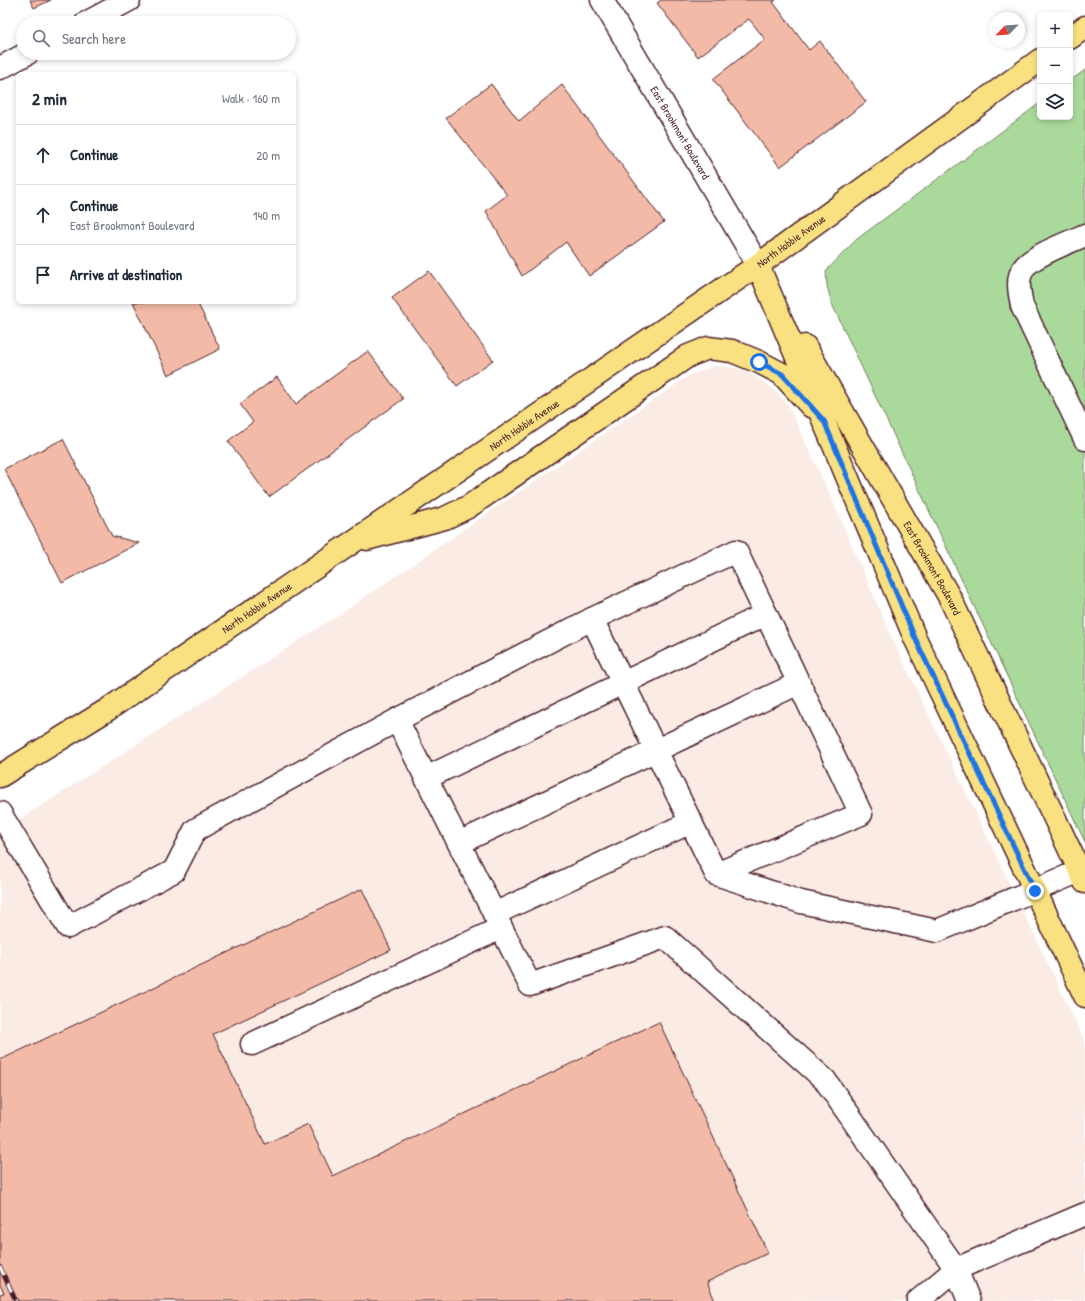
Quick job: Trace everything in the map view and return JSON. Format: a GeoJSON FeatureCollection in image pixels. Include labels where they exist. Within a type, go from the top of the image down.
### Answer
{"type":"FeatureCollection","features":[{"type":"Feature","properties":{"kind":"main road"},"geometry":{"type":"LineString","coordinates":[[1073,36],[1085,27]]}},
{"type":"Feature","properties":{"kind":"main road","name":"North Hobbie Avenue"},"geometry":{"type":"LineString","coordinates":[[0,776],[107,710],[758,265],[1037,62]]}},
{"type":"Feature","properties":{"kind":"main road","name":"East Brookmont Boulevard"},"geometry":{"type":"LineString","coordinates":[[758,265],[915,638],[1085,996]]}},
{"type":"Feature","properties":{"kind":"main road","name":"East Brookmont Boulevard"},"geometry":{"type":"LineString","coordinates":[[758,265],[950,598],[1082,877]]}},
{"type":"Feature","properties":{"kind":"main road"},"geometry":{"type":"LineString","coordinates":[[351,544],[444,518],[468,507],[688,356],[708,348],[732,351],[759,362],[782,374],[824,421]]}},
{"type":"Feature","properties":{"kind":"street"},"geometry":{"type":"LineString","coordinates":[[99,16],[129,0]]}},
{"type":"Feature","properties":{"kind":"street","name":"East Brookmont Boulevard"},"geometry":{"type":"LineString","coordinates":[[602,0],[758,265]]}},
{"type":"Feature","properties":{"kind":"street"},"geometry":{"type":"LineString","coordinates":[[0,68],[16,59]]}},
{"type":"Feature","properties":{"kind":"street"},"geometry":{"type":"LineString","coordinates":[[1085,235],[1038,257],[1023,269],[1018,286],[1022,306],[1085,439]]}},
{"type":"Feature","properties":{"kind":"street"},"geometry":{"type":"LineString","coordinates":[[0,813],[68,927],[174,871],[195,830],[397,720],[592,619],[736,551],[861,814],[716,874]]}},
{"type":"Feature","properties":{"kind":"street"},"geometry":{"type":"LineString","coordinates":[[426,778],[624,684],[766,614]]}},
{"type":"Feature","properties":{"kind":"street"},"geometry":{"type":"LineString","coordinates":[[592,619],[716,874],[801,902],[937,931],[1035,891],[1082,877]]}},
{"type":"Feature","properties":{"kind":"street"},"geometry":{"type":"LineString","coordinates":[[459,843],[799,683]]}},
{"type":"Feature","properties":{"kind":"street"},"geometry":{"type":"LineString","coordinates":[[397,720],[530,985],[665,937],[825,1080],[956,1269],[969,1301]]}},
{"type":"Feature","properties":{"kind":"street"},"geometry":{"type":"LineString","coordinates":[[252,1044],[498,921],[691,822]]}},
{"type":"Feature","properties":{"kind":"street"},"geometry":{"type":"LineString","coordinates":[[918,1301],[956,1269],[1085,1214]]}},
{"type":"Feature","properties":{"kind":"shaded area"},"geometry":{"type":"Polygon","coordinates":[[[715,366],[737,368],[757,377],[774,390],[788,405],[826,486],[892,638],[1085,1041],[1085,1301],[0,1301],[0,832],[345,611],[690,375],[715,366]]]}},
{"type":"Feature","properties":{"kind":"green space"},"geometry":{"type":"Polygon","coordinates":[[[1085,70],[1085,842],[832,304],[827,286],[826,271],[857,239],[1037,105],[1037,120],[1073,120],[1073,79],[1085,70]]]}},
{"type":"Feature","properties":{"kind":"building"},"geometry":{"type":"Polygon","coordinates":[[[30,0],[51,0],[34,8],[30,0]]]}},
{"type":"Feature","properties":{"kind":"building"},"geometry":{"type":"Polygon","coordinates":[[[661,0],[776,0],[773,2],[809,50],[820,41],[866,102],[780,167],[713,79],[765,39],[749,19],[698,57],[657,3],[661,0]]]}},
{"type":"Feature","properties":{"kind":"building"},"geometry":{"type":"Polygon","coordinates":[[[491,84],[519,121],[562,85],[664,222],[589,276],[566,242],[522,276],[486,211],[507,195],[446,118],[491,84]]]}},
{"type":"Feature","properties":{"kind":"building"},"geometry":{"type":"Polygon","coordinates":[[[429,271],[493,360],[457,386],[392,298],[429,271]]]}},
{"type":"Feature","properties":{"kind":"building"},"geometry":{"type":"Polygon","coordinates":[[[134,304],[198,304],[220,349],[168,375],[134,304]]]}},
{"type":"Feature","properties":{"kind":"building"},"geometry":{"type":"Polygon","coordinates":[[[368,351],[403,399],[269,497],[228,441],[253,422],[240,404],[277,377],[296,404],[368,351]]]}},
{"type":"Feature","properties":{"kind":"building"},"geometry":{"type":"Polygon","coordinates":[[[63,439],[112,536],[139,543],[62,583],[4,469],[63,439]]]}},
{"type":"Feature","properties":{"kind":"building"},"geometry":{"type":"Polygon","coordinates":[[[362,889],[391,950],[213,1034],[265,1144],[308,1124],[333,1176],[659,1022],[768,1253],[707,1282],[715,1301],[0,1301],[0,1294],[4,1293],[0,1285],[0,1060],[362,889]]]}},
{"type":"Feature","properties":{"kind":"railway"},"geometry":{"type":"LineString","coordinates":[[0,1267],[16,1301]]}},
{"type":"Feature","properties":{"kind":"route"},"geometry":{"type":"LineString","coordinates":[[759,362],[782,374],[824,421],[915,638],[1035,891]]}}]}
